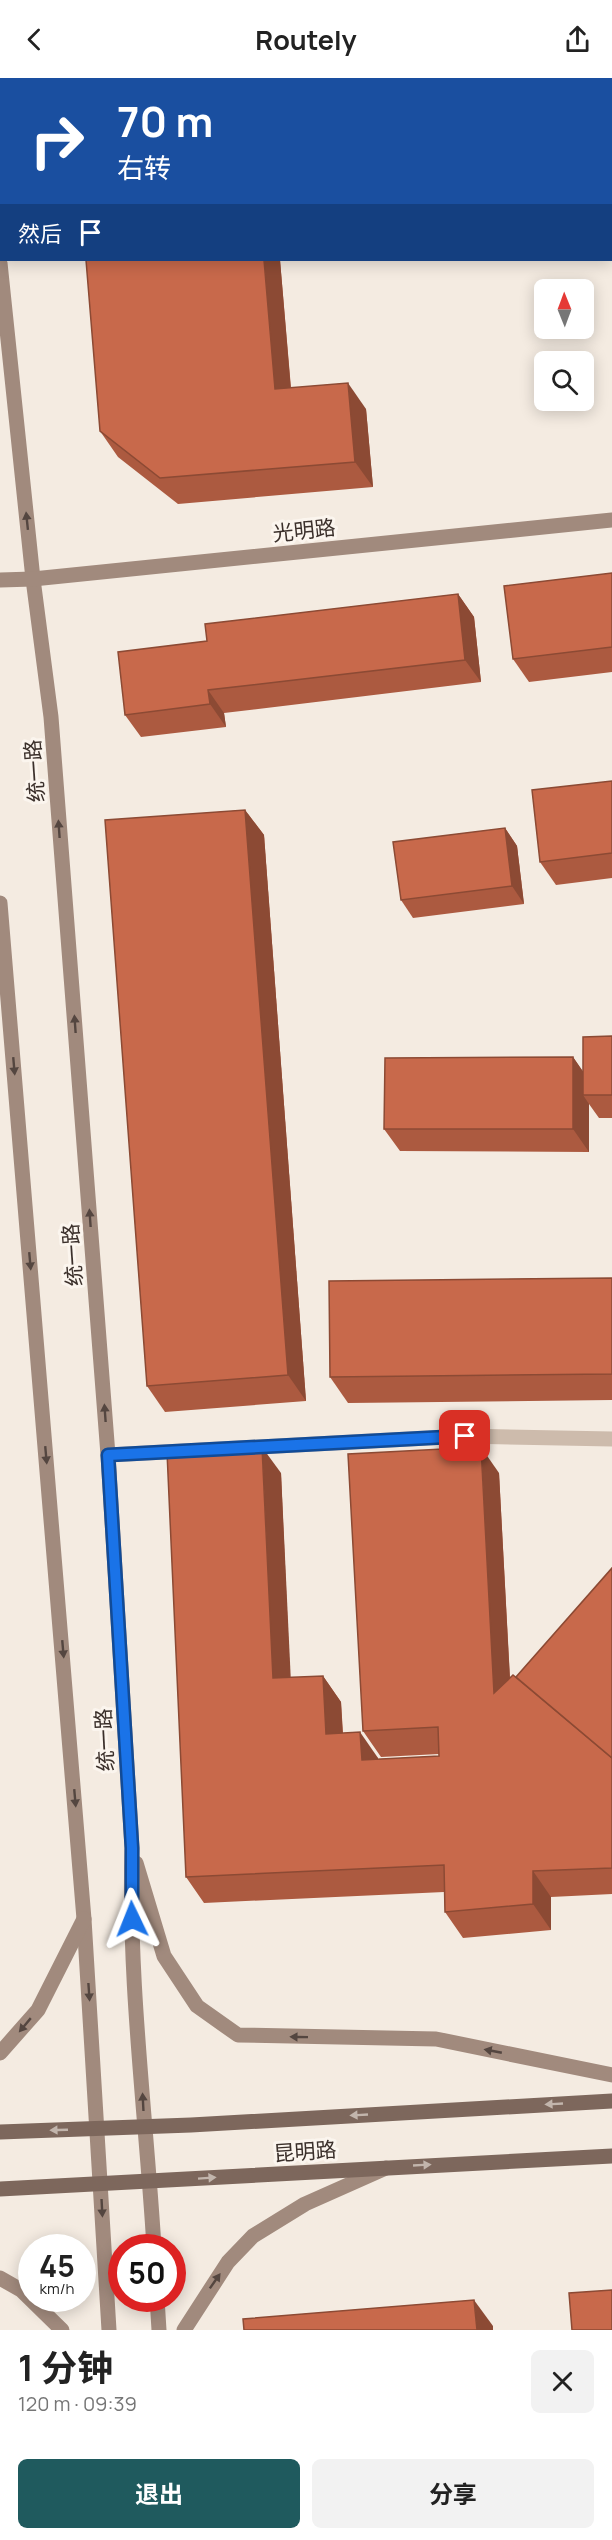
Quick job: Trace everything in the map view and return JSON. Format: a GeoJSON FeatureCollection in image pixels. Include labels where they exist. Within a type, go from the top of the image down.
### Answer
{"type":"FeatureCollection","features":[{"type":"Feature","properties":{"kind":"main road","name":"统一路"},"geometry":{"type":"LineString","coordinates":[[0,262],[33,579],[51,717],[108,1455],[132,1848],[130,1895],[153,2234]]}},
{"type":"Feature","properties":{"kind":"main road","name":"光明路"},"geometry":{"type":"LineString","coordinates":[[0,580],[33,579],[612,520]]}},
{"type":"Feature","properties":{"kind":"main road","name":"统一路"},"geometry":{"type":"LineString","coordinates":[[0,903],[84,1919],[109,2330]]}},
{"type":"Feature","properties":{"kind":"main road"},"geometry":{"type":"LineString","coordinates":[[132,1848],[164,1956],[197,2006],[238,2035],[436,2039],[612,2075]]}},
{"type":"Feature","properties":{"kind":"main road"},"geometry":{"type":"LineString","coordinates":[[0,2053],[38,2010],[84,1919]]}},
{"type":"Feature","properties":{"kind":"main road","name":"昆明路"},"geometry":{"type":"LineString","coordinates":[[0,2132],[144,2127],[612,2101]]}},
{"type":"Feature","properties":{"kind":"main road","name":"昆明路"},"geometry":{"type":"LineString","coordinates":[[0,2189],[612,2156]]}},
{"type":"Feature","properties":{"kind":"main road"},"geometry":{"type":"LineString","coordinates":[[184,2330],[228,2262],[253,2236],[305,2204],[391,2167]]}},
{"type":"Feature","properties":{"kind":"main road"},"geometry":{"type":"LineString","coordinates":[[0,2278],[21,2290],[62,2330]]}},
{"type":"Feature","properties":{"kind":"main road"},"geometry":{"type":"LineString","coordinates":[[158,2312],[159,2330]]}},
{"type":"Feature","properties":{"kind":"street"},"geometry":{"type":"LineString","coordinates":[[108,1455],[465,1436],[612,1439]]}},
{"type":"Feature","properties":{"kind":"building"},"geometry":{"type":"Polygon","coordinates":[[[86,261],[264,261],[275,389],[348,383],[355,462],[160,478],[100,431],[86,261]]]}},
{"type":"Feature","properties":{"kind":"building"},"geometry":{"type":"Polygon","coordinates":[[[612,573],[612,647],[513,659],[504,586],[612,573]]]}},
{"type":"Feature","properties":{"kind":"building"},"geometry":{"type":"Polygon","coordinates":[[[458,594],[465,660],[208,690],[210,704],[125,715],[118,652],[207,641],[205,624],[458,594]]]}},
{"type":"Feature","properties":{"kind":"building"},"geometry":{"type":"Polygon","coordinates":[[[612,781],[612,853],[540,862],[532,790],[612,781]]]}},
{"type":"Feature","properties":{"kind":"building"},"geometry":{"type":"Polygon","coordinates":[[[245,810],[288,1375],[147,1386],[105,820],[245,810]]]}},
{"type":"Feature","properties":{"kind":"building"},"geometry":{"type":"Polygon","coordinates":[[[505,828],[512,886],[401,900],[393,842],[505,828]]]}},
{"type":"Feature","properties":{"kind":"building"},"geometry":{"type":"Polygon","coordinates":[[[612,1036],[612,1095],[583,1095],[583,1037],[612,1036]]]}},
{"type":"Feature","properties":{"kind":"building"},"geometry":{"type":"Polygon","coordinates":[[[573,1057],[573,1129],[384,1129],[385,1058],[573,1057]]]}},
{"type":"Feature","properties":{"kind":"building"},"geometry":{"type":"Polygon","coordinates":[[[612,1278],[612,1374],[330,1377],[329,1281],[612,1278]]]}},
{"type":"Feature","properties":{"kind":"building"},"geometry":{"type":"Polygon","coordinates":[[[262,1447],[273,1678],[323,1676],[326,1734],[360,1732],[362,1760],[439,1756],[438,1727],[363,1731],[348,1454],[481,1447],[494,1693],[513,1675],[612,1758],[612,1868],[533,1871],[533,1904],[445,1912],[444,1865],[186,1877],[167,1452],[262,1447]]]}},
{"type":"Feature","properties":{"kind":"building"},"geometry":{"type":"Polygon","coordinates":[[[612,1568],[612,1758],[516,1677],[612,1568]]]}},
{"type":"Feature","properties":{"kind":"building"},"geometry":{"type":"Polygon","coordinates":[[[612,2290],[612,2330],[572,2330],[569,2293],[612,2290]]]}},
{"type":"Feature","properties":{"kind":"building"},"geometry":{"type":"Polygon","coordinates":[[[474,2300],[477,2330],[244,2330],[243,2319],[474,2300]]]}},
{"type":"Feature","properties":{"kind":"route"},"geometry":{"type":"LineString","coordinates":[[132,1919],[130,1895],[132,1848],[108,1455],[465,1436]]}}]}
